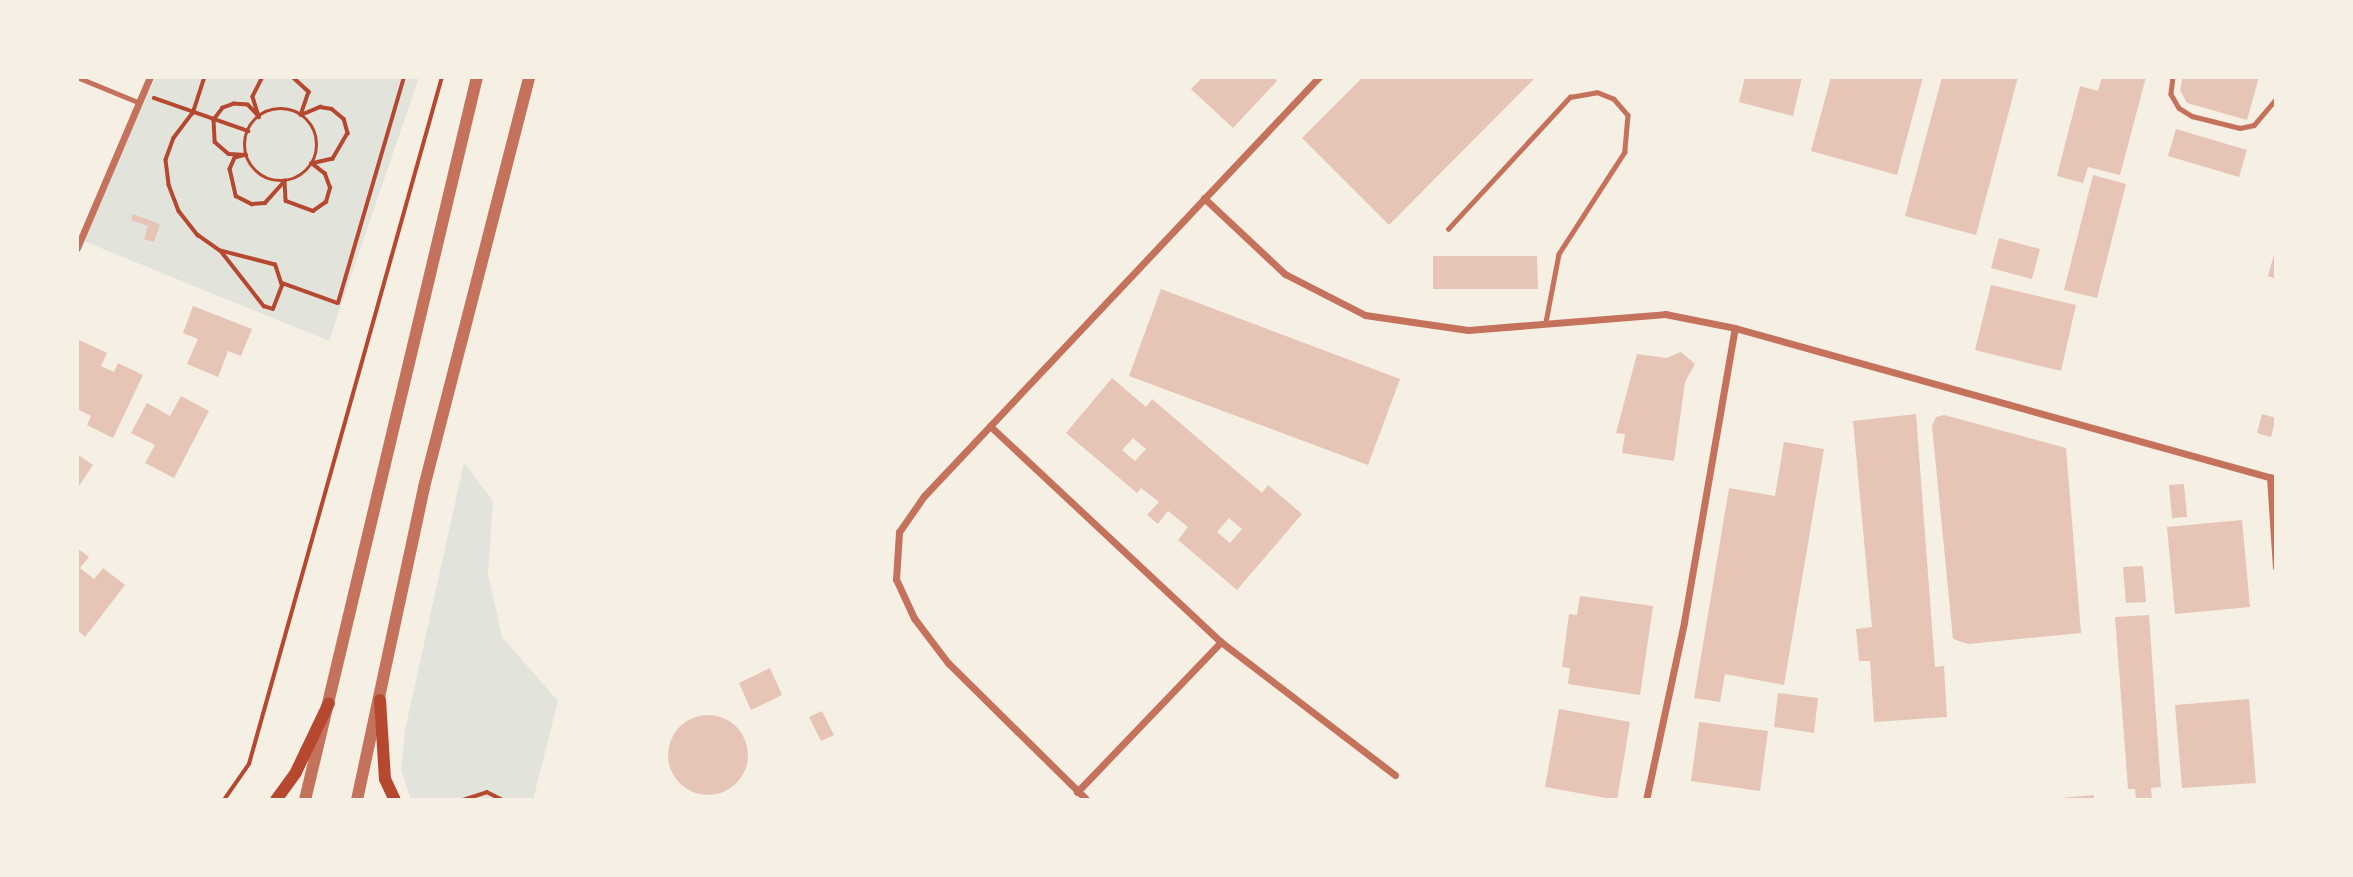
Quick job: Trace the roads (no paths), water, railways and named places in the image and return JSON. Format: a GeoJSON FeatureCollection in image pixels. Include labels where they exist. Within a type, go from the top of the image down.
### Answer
{"type":"FeatureCollection","features":[{"type":"Feature","properties":{"kind":"main road"},"geometry":{"type":"LineString","coordinates":[[380,700],[385,779],[395,800]]}},
{"type":"Feature","properties":{"kind":"main road"},"geometry":{"type":"LineString","coordinates":[[276,800],[296,772],[329,703]]}},
{"type":"Feature","properties":{"kind":"street"},"geometry":{"type":"LineString","coordinates":[[77,248],[150,77]]}},
{"type":"Feature","properties":{"kind":"street"},"geometry":{"type":"LineString","coordinates":[[305,800],[477,77]]}},
{"type":"Feature","properties":{"kind":"street"},"geometry":{"type":"LineString","coordinates":[[357,800],[424,487],[529,77]]}},
{"type":"Feature","properties":{"kind":"street"},"geometry":{"type":"LineString","coordinates":[[1087,800],[948,663],[914,618],[896,579],[900,532],[923,496],[1319,77]]}},
{"type":"Feature","properties":{"kind":"street"},"geometry":{"type":"LineString","coordinates":[[1205,198],[1285,274],[1365,314],[1468,330],[1665,314],[1735,328],[2273,478],[2276,567]]}},
{"type":"Feature","properties":{"kind":"street"},"geometry":{"type":"LineString","coordinates":[[1646,800],[1684,622],[1735,328]]}},
{"type":"Feature","properties":{"kind":"street"},"geometry":{"type":"LineString","coordinates":[[990,426],[1221,642],[1395,775]]}},
{"type":"Feature","properties":{"kind":"street"},"geometry":{"type":"LineString","coordinates":[[1077,792],[1221,642]]}},
{"type":"Feature","properties":{"kind":"lane"},"geometry":{"type":"LineString","coordinates":[[77,77],[139,103]]}},
{"type":"Feature","properties":{"kind":"lane"},"geometry":{"type":"LineString","coordinates":[[2173,77],[2171,94],[2179,108],[2192,116],[2240,128],[2254,125],[2276,99]]}},
{"type":"Feature","properties":{"kind":"lane"},"geometry":{"type":"LineString","coordinates":[[1448,229],[1570,97],[1597,92],[1614,99],[1628,115],[1625,152],[1559,254],[1546,322]]}}]}
